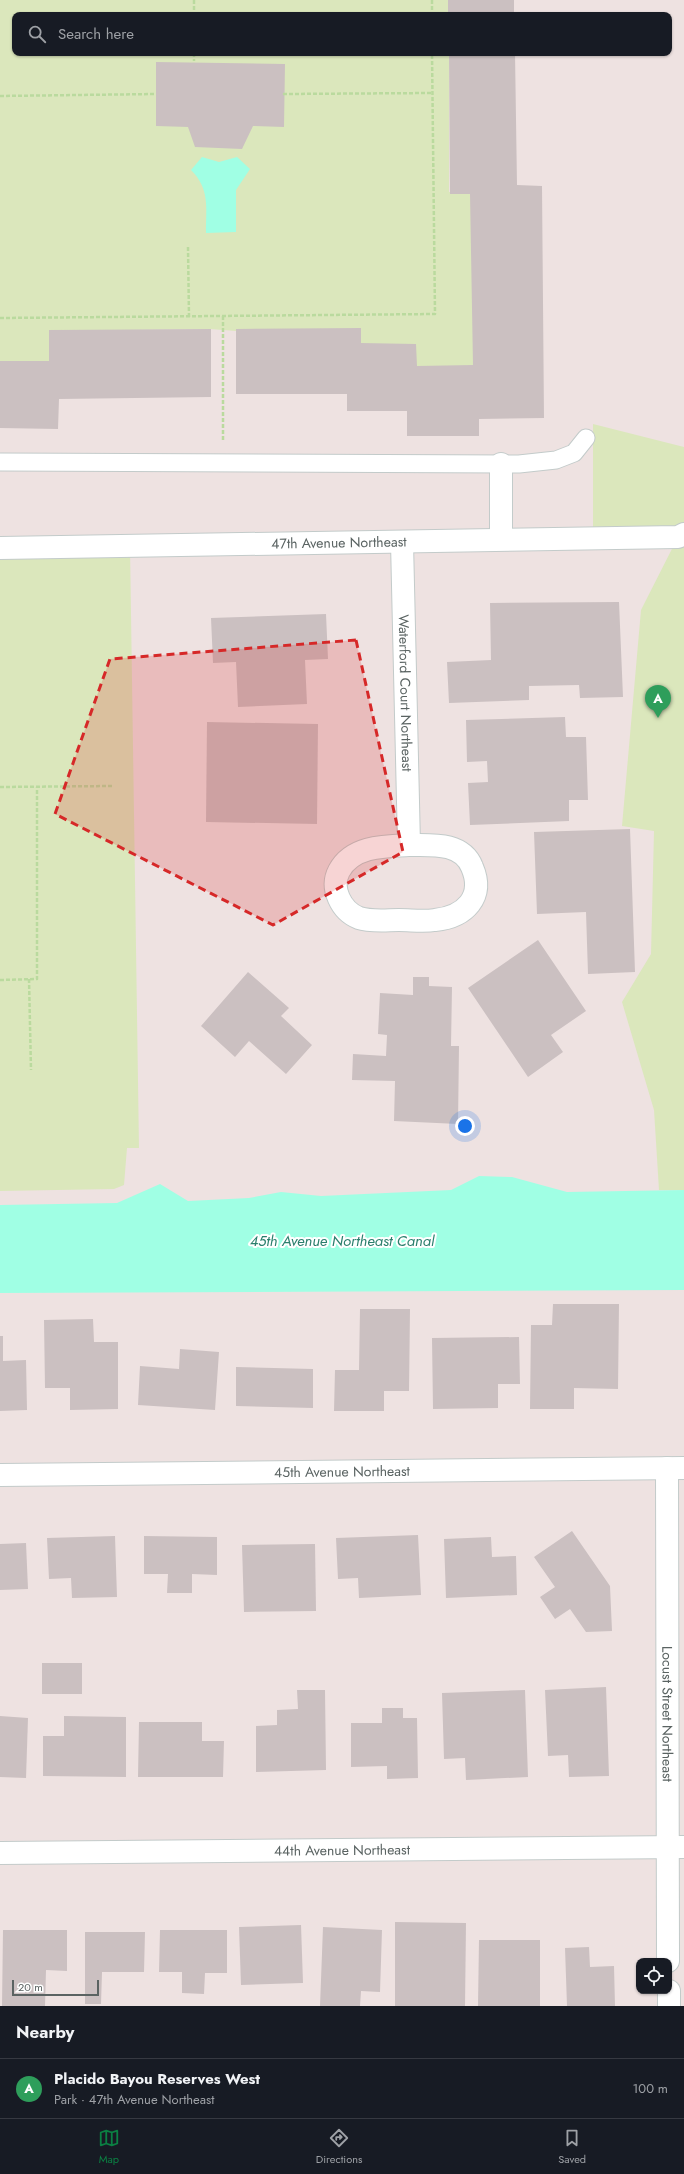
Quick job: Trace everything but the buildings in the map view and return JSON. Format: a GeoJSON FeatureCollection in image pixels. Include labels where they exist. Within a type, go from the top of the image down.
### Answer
{"type":"FeatureCollection","features":[{"type":"Feature","properties":{"kind":"street"},"geometry":{"type":"LineString","coordinates":[[501,464],[501,539]]}},
{"type":"Feature","properties":{"kind":"street","name":"47th Avenue Northeast"},"geometry":{"type":"LineString","coordinates":[[0,548],[682,537]]}},
{"type":"Feature","properties":{"kind":"street","name":"Waterford Court Northeast"},"geometry":{"type":"LineString","coordinates":[[402,542],[409,845]]}},
{"type":"Feature","properties":{"kind":"street"},"geometry":{"type":"LineString","coordinates":[[409,845],[434,845],[455,848],[469,860],[476,874],[477,891],[470,906],[454,915],[436,920],[377,920],[359,918],[344,907],[337,895],[335,878],[343,864],[357,853],[378,846],[409,845]]}},
{"type":"Feature","properties":{"kind":"street","name":"45th Avenue Northeast"},"geometry":{"type":"LineString","coordinates":[[0,1475],[676,1468]]}},
{"type":"Feature","properties":{"kind":"street","name":"Locust Street Northeast"},"geometry":{"type":"LineString","coordinates":[[668,1958],[676,1847],[676,1468]]}},
{"type":"Feature","properties":{"kind":"street","name":"44th Avenue Northeast"},"geometry":{"type":"LineString","coordinates":[[0,1853],[676,1847]]}},
{"type":"Feature","properties":{"kind":"street"},"geometry":{"type":"LineString","coordinates":[[669,1994],[669,2006]]}},
{"type":"Feature","properties":{"kind":"lane"},"geometry":{"type":"LineString","coordinates":[[0,462],[501,464],[556,460],[574,453],[586,438]]}},
{"type":"Feature","properties":{"kind":"path"},"geometry":{"type":"LineString","coordinates":[[194,0],[194,12]]}},
{"type":"Feature","properties":{"kind":"path"},"geometry":{"type":"LineString","coordinates":[[432,0],[432,12]]}},
{"type":"Feature","properties":{"kind":"path"},"geometry":{"type":"LineString","coordinates":[[194,56],[194,61]]}},
{"type":"Feature","properties":{"kind":"path"},"geometry":{"type":"LineString","coordinates":[[0,318],[435,314],[432,56]]}},
{"type":"Feature","properties":{"kind":"path"},"geometry":{"type":"LineString","coordinates":[[283,94],[433,93]]}},
{"type":"Feature","properties":{"kind":"path"},"geometry":{"type":"LineString","coordinates":[[0,96],[156,94]]}},
{"type":"Feature","properties":{"kind":"path"},"geometry":{"type":"LineString","coordinates":[[188,247],[189,316]]}},
{"type":"Feature","properties":{"kind":"path"},"geometry":{"type":"LineString","coordinates":[[223,316],[223,464]]}},
{"type":"Feature","properties":{"kind":"path"},"geometry":{"type":"LineString","coordinates":[[0,787],[114,786]]}},
{"type":"Feature","properties":{"kind":"path"},"geometry":{"type":"LineString","coordinates":[[0,980],[37,979],[37,787]]}},
{"type":"Feature","properties":{"kind":"path"},"geometry":{"type":"LineString","coordinates":[[28,979],[31,1070]]}},
{"type":"Feature","properties":{"kind":"highlighted area"},"geometry":{"type":"Polygon","coordinates":[[[356,640],[403,852],[273,925],[55,814],[110,659],[356,640]]]}},
{"type":"Feature","properties":{"kind":"shaded area"},"geometry":{"type":"Polygon","coordinates":[[[0,0],[448,0],[448,12],[12,12],[12,56],[449,56],[449,192],[478,192],[479,371],[416,371],[359,347],[210,329],[49,331],[49,361],[0,362],[0,0]]]}},
{"type":"Feature","properties":{"kind":"shaded area"},"geometry":{"type":"Polygon","coordinates":[[[593,424],[684,447],[684,1190],[659,1190],[654,1110],[622,1002],[651,954],[654,831],[622,826],[641,610],[678,537],[593,537],[593,424]]]}},
{"type":"Feature","properties":{"kind":"shaded area"},"geometry":{"type":"Polygon","coordinates":[[[130,546],[139,1148],[127,1148],[124,1185],[114,1189],[0,1191],[0,548],[130,546]]]}},
{"type":"Feature","properties":{"kind":"water"},"geometry":{"type":"Polygon","coordinates":[[[202,157],[219,162],[237,157],[250,169],[236,190],[236,232],[206,233],[206,199],[201,184],[191,170],[202,157]]]}},
{"type":"Feature","properties":{"kind":"water","name":"45th Avenue Northeast Canal"},"geometry":{"type":"Polygon","coordinates":[[[479,1176],[512,1177],[567,1192],[684,1190],[684,1290],[0,1293],[0,1205],[117,1203],[160,1184],[188,1201],[249,1198],[281,1192],[321,1196],[451,1190],[479,1176]]]}},
{"type":"Feature","properties":{"kind":"place","name":"Placido Bayou Reserves West"},"geometry":{"type":"Point","coordinates":[658,718]}}]}
